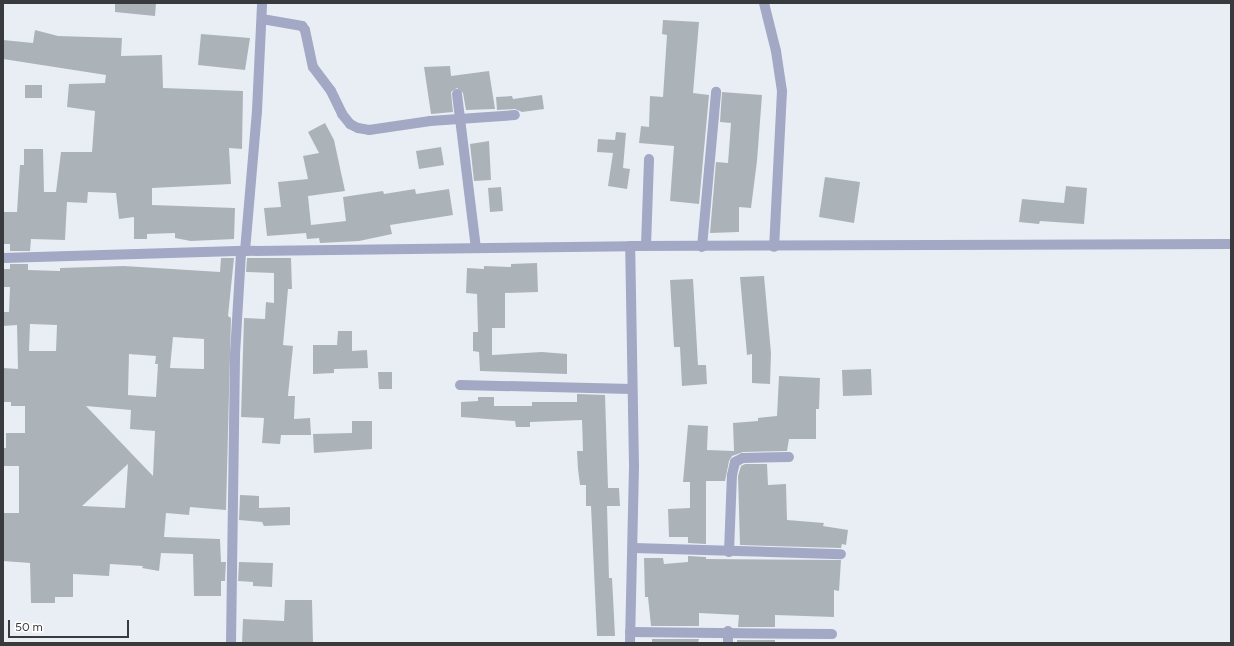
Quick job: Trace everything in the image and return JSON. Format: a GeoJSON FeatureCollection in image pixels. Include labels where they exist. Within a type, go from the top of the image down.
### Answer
{"type":"FeatureCollection","features":[{"type":"Feature","properties":{"kind":"street"},"geometry":{"type":"LineString","coordinates":[[231,643],[234,354],[262,20],[262,3]]}},
{"type":"Feature","properties":{"kind":"street"},"geometry":{"type":"LineString","coordinates":[[764,3],[776,51],[782,91],[774,247]]}},
{"type":"Feature","properties":{"kind":"street"},"geometry":{"type":"LineString","coordinates":[[262,20],[302,26],[305,30],[313,67],[331,91],[346,119],[358,128],[368,130],[430,121],[515,116]]}},
{"type":"Feature","properties":{"kind":"street"},"geometry":{"type":"LineString","coordinates":[[702,248],[716,92]]}},
{"type":"Feature","properties":{"kind":"street"},"geometry":{"type":"LineString","coordinates":[[457,94],[476,248]]}},
{"type":"Feature","properties":{"kind":"street"},"geometry":{"type":"LineString","coordinates":[[646,246],[649,159]]}},
{"type":"Feature","properties":{"kind":"street"},"geometry":{"type":"LineString","coordinates":[[3,258],[243,252],[630,246],[702,248],[1231,244]]}},
{"type":"Feature","properties":{"kind":"street"},"geometry":{"type":"LineString","coordinates":[[630,246],[634,548],[630,643]]}},
{"type":"Feature","properties":{"kind":"street"},"geometry":{"type":"LineString","coordinates":[[460,385],[632,389]]}},
{"type":"Feature","properties":{"kind":"street"},"geometry":{"type":"LineString","coordinates":[[729,552],[732,475],[734,462],[743,458],[789,457]]}},
{"type":"Feature","properties":{"kind":"street"},"geometry":{"type":"LineString","coordinates":[[634,548],[729,552],[841,554]]}},
{"type":"Feature","properties":{"kind":"street"},"geometry":{"type":"LineString","coordinates":[[630,632],[728,632],[800,638],[832,634]]}},
{"type":"Feature","properties":{"kind":"street"},"geometry":{"type":"LineString","coordinates":[[728,632],[728,643]]}},
{"type":"Feature","properties":{"kind":"building"},"geometry":{"type":"Polygon","coordinates":[[[115,3],[156,3],[155,16],[115,12],[115,3]]]}},
{"type":"Feature","properties":{"kind":"building"},"geometry":{"type":"Polygon","coordinates":[[[663,20],[699,22],[693,93],[709,95],[699,204],[670,201],[674,146],[639,143],[641,126],[649,127],[650,96],[663,97],[667,35],[662,34],[663,20]]]}},
{"type":"Feature","properties":{"kind":"building"},"geometry":{"type":"Polygon","coordinates":[[[35,30],[58,36],[122,38],[121,56],[162,55],[163,88],[243,91],[242,149],[229,148],[231,184],[152,188],[152,205],[235,208],[234,239],[191,241],[175,238],[175,233],[147,234],[147,239],[134,239],[134,217],[119,219],[116,193],[88,192],[87,203],[67,202],[65,240],[31,239],[30,251],[10,251],[10,244],[3,244],[3,212],[17,212],[20,165],[24,165],[24,149],[43,149],[44,192],[56,192],[61,152],[92,152],[95,111],[67,107],[69,84],[105,83],[106,75],[3,59],[3,40],[33,43],[35,30]]]}},
{"type":"Feature","properties":{"kind":"building"},"geometry":{"type":"Polygon","coordinates":[[[201,34],[250,38],[245,70],[198,65],[201,34]]]}},
{"type":"Feature","properties":{"kind":"building"},"geometry":{"type":"Polygon","coordinates":[[[450,66],[451,76],[489,71],[495,109],[466,110],[463,93],[457,88],[451,92],[453,112],[431,114],[424,67],[450,66]]]}},
{"type":"Feature","properties":{"kind":"building"},"geometry":{"type":"Polygon","coordinates":[[[25,85],[42,85],[42,98],[25,98],[25,85]]]}},
{"type":"Feature","properties":{"kind":"building"},"geometry":{"type":"Polygon","coordinates":[[[722,92],[762,95],[757,161],[751,208],[739,207],[739,232],[710,233],[716,162],[728,163],[731,123],[720,122],[722,92]]]}},
{"type":"Feature","properties":{"kind":"building"},"geometry":{"type":"Polygon","coordinates":[[[542,95],[544,109],[522,112],[515,109],[497,110],[496,97],[512,96],[513,99],[542,95]]]}},
{"type":"Feature","properties":{"kind":"building"},"geometry":{"type":"Polygon","coordinates":[[[325,123],[334,140],[345,191],[308,196],[311,225],[346,221],[343,197],[383,191],[384,194],[415,189],[416,194],[449,189],[453,215],[390,225],[392,234],[359,241],[320,243],[319,238],[307,239],[306,233],[267,236],[264,208],[281,207],[278,182],[308,179],[303,156],[319,153],[308,132],[325,123]]]}},
{"type":"Feature","properties":{"kind":"building"},"geometry":{"type":"Polygon","coordinates":[[[616,132],[626,133],[623,168],[630,169],[627,189],[608,186],[613,153],[597,152],[598,139],[615,140],[616,132]]]}},
{"type":"Feature","properties":{"kind":"building"},"geometry":{"type":"Polygon","coordinates":[[[489,141],[491,180],[474,181],[470,144],[489,141]]]}},
{"type":"Feature","properties":{"kind":"building"},"geometry":{"type":"Polygon","coordinates":[[[441,147],[444,165],[419,169],[416,151],[441,147]]]}},
{"type":"Feature","properties":{"kind":"building"},"geometry":{"type":"Polygon","coordinates":[[[825,177],[860,182],[854,223],[819,217],[825,177]]]}},
{"type":"Feature","properties":{"kind":"building"},"geometry":{"type":"Polygon","coordinates":[[[1066,186],[1087,188],[1084,224],[1040,221],[1039,224],[1019,222],[1022,199],[1064,203],[1066,186]]]}},
{"type":"Feature","properties":{"kind":"building"},"geometry":{"type":"Polygon","coordinates":[[[501,187],[503,211],[490,212],[488,188],[501,187]]]}},
{"type":"Feature","properties":{"kind":"building"},"geometry":{"type":"Polygon","coordinates":[[[221,258],[234,258],[228,316],[231,318],[226,510],[190,507],[189,515],[166,513],[164,537],[220,539],[221,562],[226,562],[225,581],[221,581],[221,596],[194,596],[193,554],[161,553],[159,571],[142,568],[143,566],[110,564],[109,576],[73,574],[73,597],[55,597],[55,603],[31,603],[30,563],[3,561],[3,513],[19,513],[19,466],[4,466],[6,433],[25,433],[25,406],[11,406],[11,402],[3,402],[3,368],[18,369],[17,325],[3,326],[3,312],[9,312],[10,287],[3,287],[3,269],[10,269],[10,264],[28,264],[28,270],[60,271],[60,268],[124,266],[220,272],[221,258]],[[30,324],[29,351],[56,351],[57,325],[30,324]],[[173,337],[170,368],[204,369],[204,339],[173,337]],[[129,354],[128,395],[156,397],[158,364],[155,364],[156,356],[129,354]],[[86,406],[153,476],[155,431],[130,429],[131,410],[86,406]],[[128,464],[82,506],[125,508],[128,464]]]}},
{"type":"Feature","properties":{"kind":"building"},"geometry":{"type":"Polygon","coordinates":[[[247,258],[291,258],[292,289],[288,289],[283,345],[293,346],[288,396],[295,396],[294,419],[310,418],[311,435],[281,435],[280,444],[262,443],[264,418],[241,417],[244,318],[265,319],[266,302],[274,303],[274,273],[246,272],[247,258]]]}},
{"type":"Feature","properties":{"kind":"building"},"geometry":{"type":"Polygon","coordinates":[[[537,263],[538,292],[505,293],[505,328],[492,328],[492,355],[542,352],[567,354],[567,374],[480,371],[479,352],[473,351],[473,332],[478,332],[477,294],[466,293],[467,268],[484,269],[484,266],[511,267],[511,264],[537,263]]]}},
{"type":"Feature","properties":{"kind":"building"},"geometry":{"type":"Polygon","coordinates":[[[764,276],[771,353],[770,384],[752,383],[752,354],[747,355],[740,277],[764,276]]]}},
{"type":"Feature","properties":{"kind":"building"},"geometry":{"type":"Polygon","coordinates":[[[693,279],[698,365],[706,365],[707,384],[682,386],[680,347],[674,347],[670,280],[693,279]]]}},
{"type":"Feature","properties":{"kind":"building"},"geometry":{"type":"Polygon","coordinates":[[[338,331],[352,331],[352,351],[367,350],[368,368],[334,369],[334,373],[313,374],[313,345],[337,345],[338,331]]]}},
{"type":"Feature","properties":{"kind":"building"},"geometry":{"type":"Polygon","coordinates":[[[871,369],[872,395],[843,396],[842,370],[871,369]]]}},
{"type":"Feature","properties":{"kind":"building"},"geometry":{"type":"Polygon","coordinates":[[[378,372],[392,372],[392,389],[379,389],[378,372]]]}},
{"type":"Feature","properties":{"kind":"building"},"geometry":{"type":"Polygon","coordinates":[[[779,376],[820,378],[819,409],[816,409],[816,439],[789,439],[787,451],[743,452],[732,456],[729,461],[725,481],[706,481],[706,544],[688,543],[688,537],[669,537],[668,509],[690,508],[690,482],[683,482],[688,425],[708,426],[707,450],[734,451],[733,423],[758,421],[758,418],[777,416],[779,376]]]}},
{"type":"Feature","properties":{"kind":"building"},"geometry":{"type":"Polygon","coordinates":[[[577,394],[605,395],[608,488],[619,488],[620,506],[607,506],[609,578],[612,578],[615,636],[597,636],[591,506],[586,506],[586,485],[580,485],[578,469],[577,451],[583,451],[582,420],[530,422],[530,427],[516,427],[515,421],[461,417],[461,402],[478,401],[478,397],[494,397],[494,406],[532,406],[532,402],[577,402],[577,394]]]}},
{"type":"Feature","properties":{"kind":"building"},"geometry":{"type":"Polygon","coordinates":[[[352,421],[372,421],[372,449],[314,453],[313,434],[352,433],[352,421]]]}},
{"type":"Feature","properties":{"kind":"building"},"geometry":{"type":"Polygon","coordinates":[[[745,464],[767,464],[768,485],[786,484],[787,520],[824,523],[823,526],[848,530],[846,545],[842,544],[841,548],[740,545],[738,476],[741,466],[745,464]]]}},
{"type":"Feature","properties":{"kind":"building"},"geometry":{"type":"Polygon","coordinates":[[[240,495],[259,496],[259,508],[290,507],[290,525],[264,526],[262,522],[239,520],[240,495]]]}},
{"type":"Feature","properties":{"kind":"building"},"geometry":{"type":"Polygon","coordinates":[[[688,556],[706,557],[706,559],[841,560],[839,591],[834,590],[834,617],[775,615],[775,627],[738,627],[739,615],[699,613],[699,626],[651,626],[648,597],[645,597],[644,558],[663,558],[664,564],[688,562],[688,556]]]}},
{"type":"Feature","properties":{"kind":"building"},"geometry":{"type":"Polygon","coordinates":[[[239,562],[273,563],[272,587],[253,586],[253,582],[238,581],[239,562]]]}},
{"type":"Feature","properties":{"kind":"building"},"geometry":{"type":"Polygon","coordinates":[[[285,600],[312,600],[313,643],[242,643],[243,619],[284,621],[285,600]]]}},
{"type":"Feature","properties":{"kind":"building"},"geometry":{"type":"Polygon","coordinates":[[[652,639],[699,639],[698,643],[652,643],[652,639]]]}},
{"type":"Feature","properties":{"kind":"building"},"geometry":{"type":"Polygon","coordinates":[[[737,640],[775,640],[775,643],[737,643],[737,640]]]}}]}
